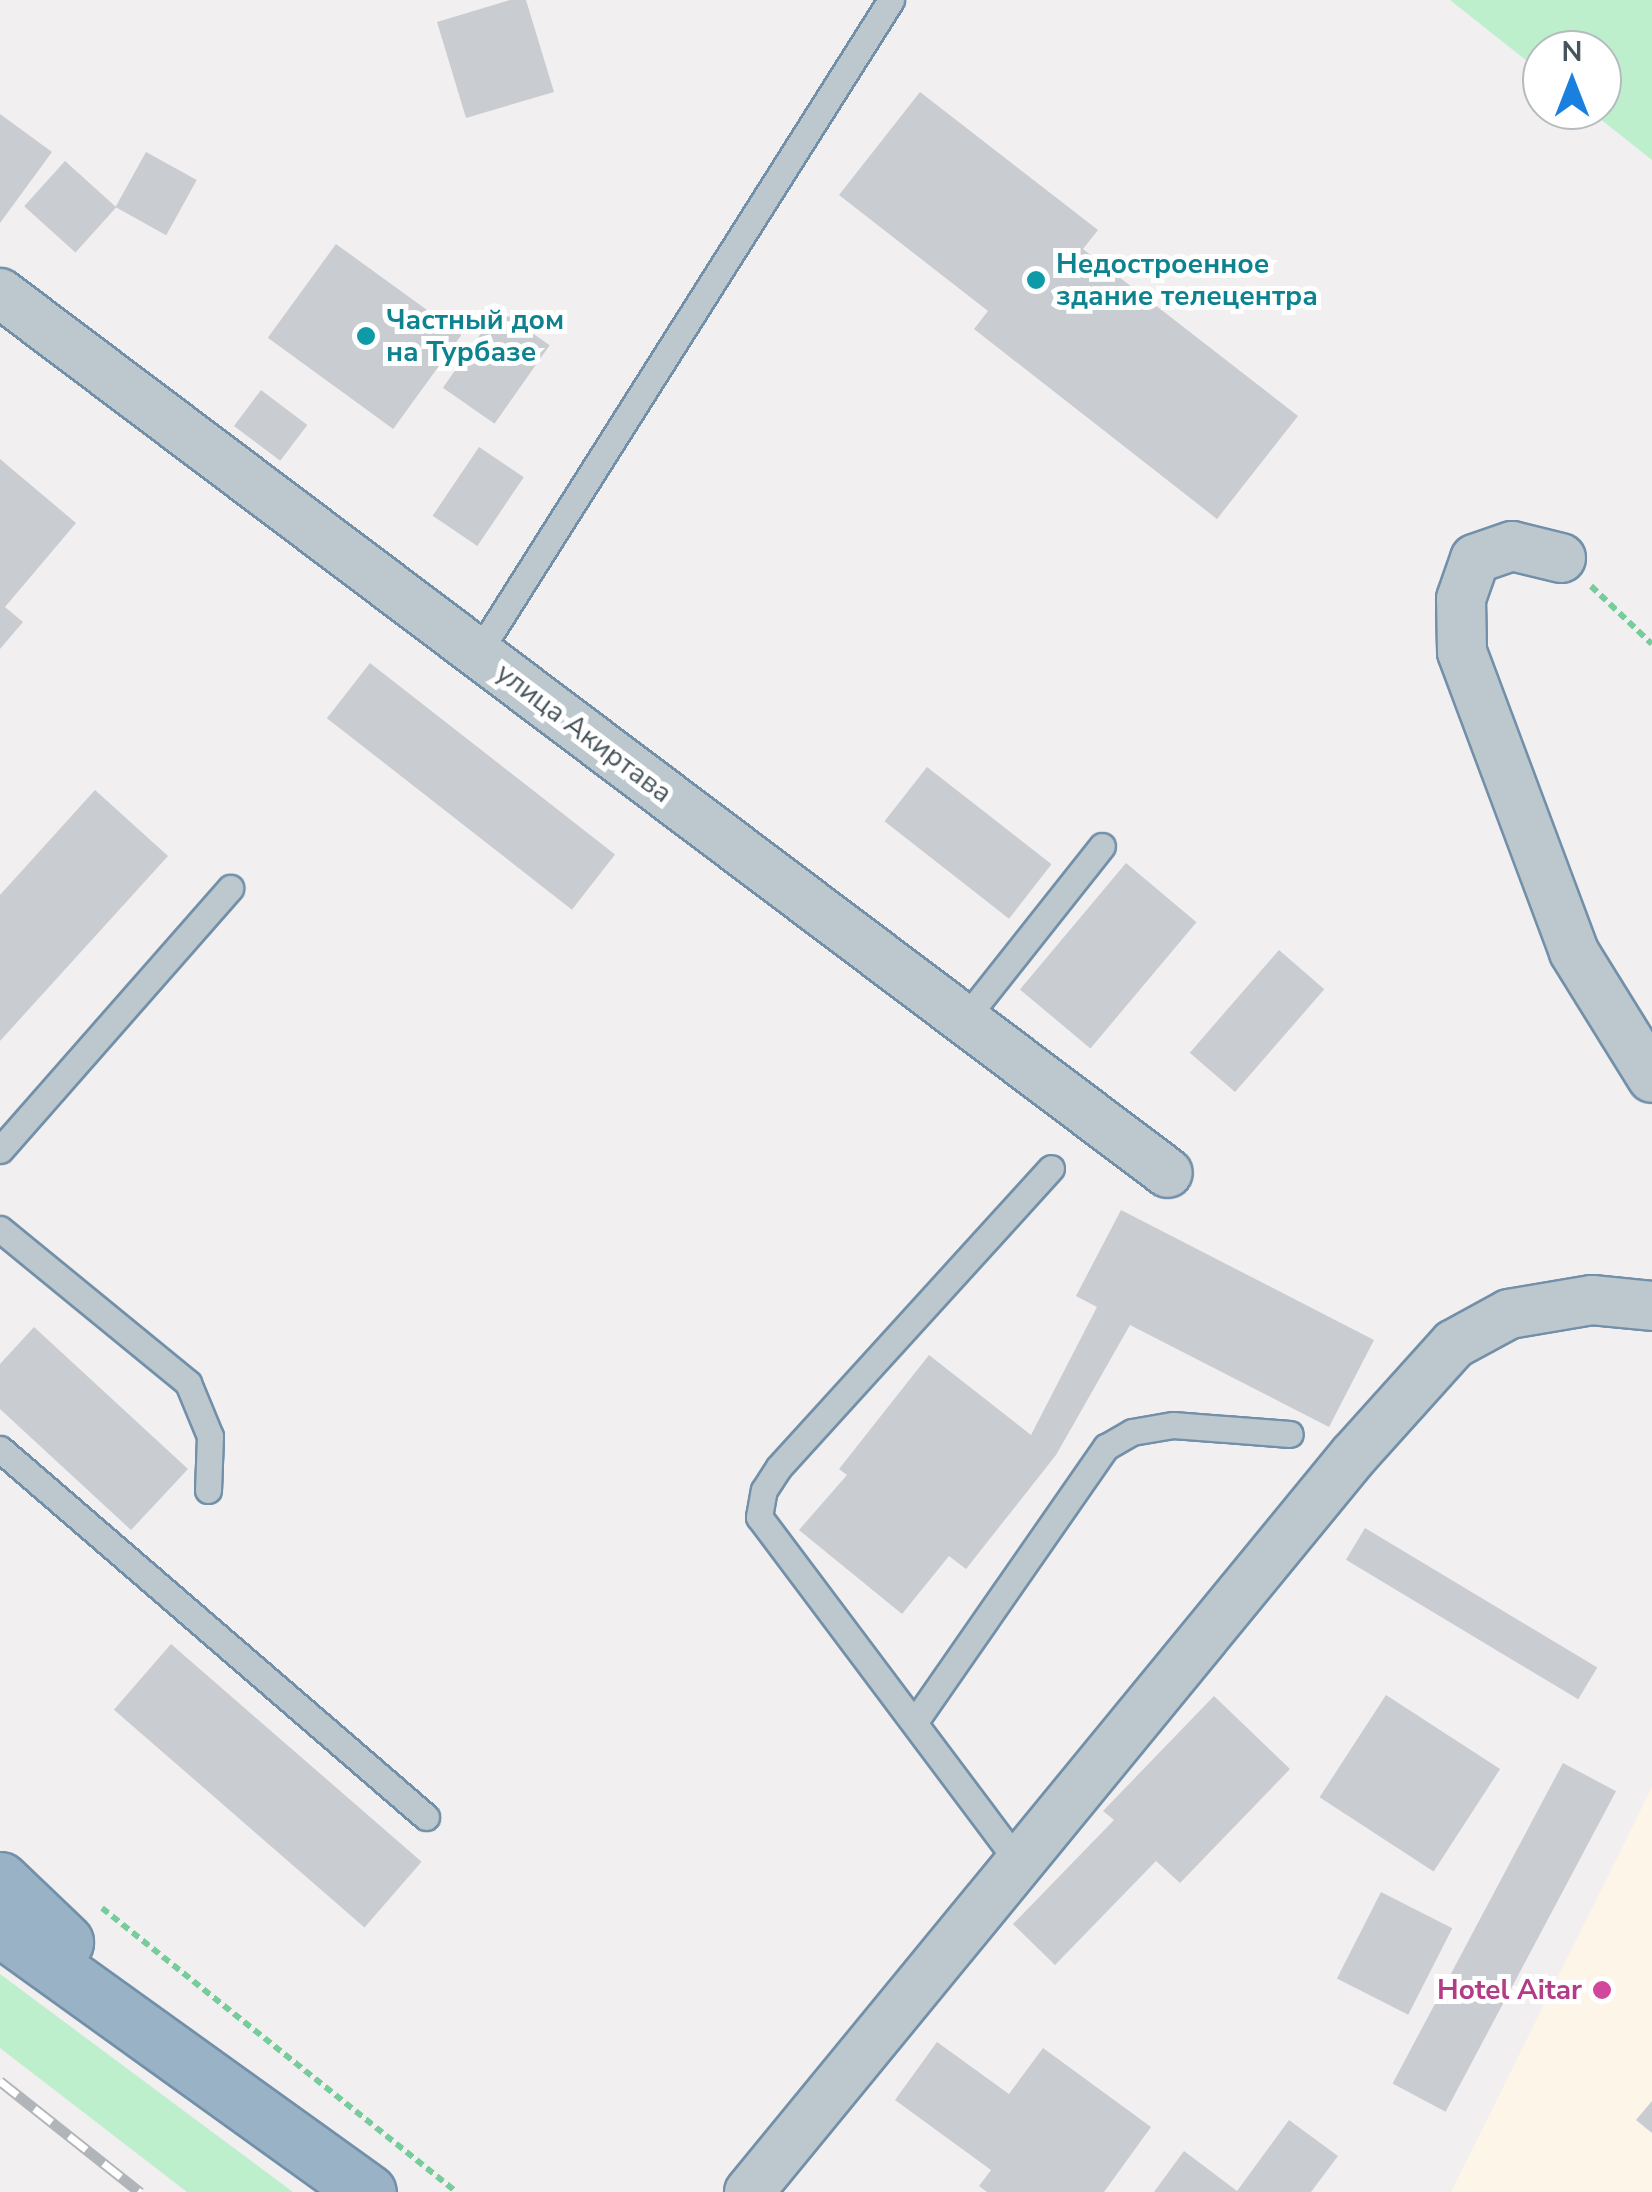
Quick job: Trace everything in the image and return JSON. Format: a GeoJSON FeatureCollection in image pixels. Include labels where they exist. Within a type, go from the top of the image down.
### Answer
{"type":"FeatureCollection","features":[{"type":"Feature","properties":{"kind":"highway"},"geometry":{"type":"LineString","coordinates":[[0,1880],[182,2055]]}},
{"type":"Feature","properties":{"kind":"highway"},"geometry":{"type":"LineString","coordinates":[[0,1928],[368,2192]]}},
{"type":"Feature","properties":{"kind":"street","name":"улица Акиртава"},"geometry":{"type":"LineString","coordinates":[[0,293],[1168,1173]]}},
{"type":"Feature","properties":{"kind":"street"},"geometry":{"type":"LineString","coordinates":[[1561,558],[1512,546],[1475,559],[1460,600],[1462,652],[1574,952],[1652,1078]]}},
{"type":"Feature","properties":{"kind":"street"},"geometry":{"type":"LineString","coordinates":[[750,2192],[1354,1455],[1454,1344],[1509,1314],[1592,1300],[1652,1306]]}},
{"type":"Feature","properties":{"kind":"lane"},"geometry":{"type":"LineString","coordinates":[[478,653],[891,0]]}},
{"type":"Feature","properties":{"kind":"lane"},"geometry":{"type":"LineString","coordinates":[[964,1020],[1102,846]]}},
{"type":"Feature","properties":{"kind":"lane"},"geometry":{"type":"LineString","coordinates":[[0,1150],[230,888]]}},
{"type":"Feature","properties":{"kind":"lane"},"geometry":{"type":"LineString","coordinates":[[1019,1863],[916,1720],[779,1548],[759,1517],[764,1490],[1050,1168]]}},
{"type":"Feature","properties":{"kind":"lane"},"geometry":{"type":"LineString","coordinates":[[0,1229],[188,1383],[210,1436],[208,1490]]}},
{"type":"Feature","properties":{"kind":"lane"},"geometry":{"type":"LineString","coordinates":[[916,1720],[1106,1447],[1132,1432],[1173,1425],[1290,1434]]}},
{"type":"Feature","properties":{"kind":"lane"},"geometry":{"type":"LineString","coordinates":[[0,1449],[426,1817]]}},
{"type":"Feature","properties":{"kind":"path"},"geometry":{"type":"LineString","coordinates":[[1561,558],[1652,644]]}},
{"type":"Feature","properties":{"kind":"path"},"geometry":{"type":"LineString","coordinates":[[91,1899],[456,2192]]}},
{"type":"Feature","properties":{"kind":"shaded area","name":"Hotel Aitar"},"geometry":{"type":"Polygon","coordinates":[[[1652,1787],[1652,2192],[1451,2192],[1652,1787]]]}},
{"type":"Feature","properties":{"kind":"green space"},"geometry":{"type":"Polygon","coordinates":[[[1450,0],[1652,0],[1652,160],[1614,130],[1622,130],[1622,30],[1522,30],[1522,57],[1450,0]]]}},
{"type":"Feature","properties":{"kind":"green space"},"geometry":{"type":"Polygon","coordinates":[[[0,1974],[293,2192],[187,2192],[0,2048],[0,1974]]]}},
{"type":"Feature","properties":{"kind":"building"},"geometry":{"type":"Polygon","coordinates":[[[510,0],[526,0],[554,92],[466,118],[437,22],[510,0]]]}},
{"type":"Feature","properties":{"kind":"building","name":"Недостроенное здание телецентра"},"geometry":{"type":"Polygon","coordinates":[[[920,92],[1098,230],[1083,249],[1298,416],[1217,519],[974,329],[988,311],[839,195],[920,92]]]}},
{"type":"Feature","properties":{"kind":"building"},"geometry":{"type":"Polygon","coordinates":[[[0,114],[52,152],[0,223],[0,114]]]}},
{"type":"Feature","properties":{"kind":"building"},"geometry":{"type":"Polygon","coordinates":[[[146,152],[197,180],[166,235],[115,207],[146,152]]]}},
{"type":"Feature","properties":{"kind":"building"},"geometry":{"type":"Polygon","coordinates":[[[65,161],[116,207],[75,253],[24,206],[65,161]]]}},
{"type":"Feature","properties":{"kind":"building","name":"Частный дом на Турбазе"},"geometry":{"type":"Polygon","coordinates":[[[336,244],[461,335],[393,429],[268,338],[336,244]]]}},
{"type":"Feature","properties":{"kind":"building"},"geometry":{"type":"Polygon","coordinates":[[[498,309],[550,345],[495,424],[443,388],[498,309]]]}},
{"type":"Feature","properties":{"kind":"building"},"geometry":{"type":"Polygon","coordinates":[[[261,390],[307,425],[280,461],[234,426],[261,390]]]}},
{"type":"Feature","properties":{"kind":"building"},"geometry":{"type":"Polygon","coordinates":[[[479,447],[524,477],[477,546],[433,516],[479,447]]]}},
{"type":"Feature","properties":{"kind":"building"},"geometry":{"type":"Polygon","coordinates":[[[0,459],[76,523],[5,607],[23,622],[0,649],[0,459]]]}},
{"type":"Feature","properties":{"kind":"building"},"geometry":{"type":"Polygon","coordinates":[[[370,663],[615,854],[572,910],[327,718],[370,663]]]}},
{"type":"Feature","properties":{"kind":"building"},"geometry":{"type":"Polygon","coordinates":[[[927,767],[1052,864],[1009,919],[885,821],[927,767]]]}},
{"type":"Feature","properties":{"kind":"building"},"geometry":{"type":"Polygon","coordinates":[[[95,790],[168,856],[0,1041],[0,895],[95,790]]]}},
{"type":"Feature","properties":{"kind":"building"},"geometry":{"type":"Polygon","coordinates":[[[1126,863],[1196,922],[1090,1049],[1020,989],[1126,863]]]}},
{"type":"Feature","properties":{"kind":"building"},"geometry":{"type":"Polygon","coordinates":[[[1279,950],[1324,989],[1235,1092],[1190,1053],[1279,950]]]}},
{"type":"Feature","properties":{"kind":"building"},"geometry":{"type":"Polygon","coordinates":[[[1121,1210],[1374,1340],[1329,1427],[1130,1325],[1056,1455],[966,1569],[949,1556],[902,1614],[799,1530],[847,1475],[839,1469],[929,1355],[1031,1435],[1097,1307],[1076,1296],[1121,1210]]]}},
{"type":"Feature","properties":{"kind":"building"},"geometry":{"type":"Polygon","coordinates":[[[34,1327],[188,1469],[131,1530],[0,1409],[0,1364],[34,1327]]]}},
{"type":"Feature","properties":{"kind":"building"},"geometry":{"type":"Polygon","coordinates":[[[1365,1528],[1597,1668],[1578,1699],[1346,1560],[1365,1528]]]}},
{"type":"Feature","properties":{"kind":"building"},"geometry":{"type":"Polygon","coordinates":[[[171,1644],[422,1862],[364,1927],[114,1710],[171,1644]]]}},
{"type":"Feature","properties":{"kind":"building"},"geometry":{"type":"Polygon","coordinates":[[[1386,1695],[1500,1769],[1434,1871],[1320,1797],[1386,1695]]]}},
{"type":"Feature","properties":{"kind":"building"},"geometry":{"type":"Polygon","coordinates":[[[1214,1696],[1290,1769],[1180,1883],[1156,1861],[1055,1965],[1013,1924],[1114,1820],[1103,1811],[1214,1696]]]}},
{"type":"Feature","properties":{"kind":"building"},"geometry":{"type":"Polygon","coordinates":[[[1563,1763],[1616,1791],[1446,2112],[1393,2084],[1563,1763]]]}},
{"type":"Feature","properties":{"kind":"building"},"geometry":{"type":"Polygon","coordinates":[[[1381,1892],[1452,1928],[1408,2015],[1337,1978],[1381,1892]]]}},
{"type":"Feature","properties":{"kind":"building"},"geometry":{"type":"Polygon","coordinates":[[[937,2042],[1009,2094],[1043,2048],[1151,2127],[1104,2192],[987,2192],[979,2186],[991,2170],[895,2100],[937,2042]]]}},
{"type":"Feature","properties":{"kind":"building"},"geometry":{"type":"Polygon","coordinates":[[[1652,2101],[1652,2133],[1636,2120],[1652,2101]]]}},
{"type":"Feature","properties":{"kind":"building"},"geometry":{"type":"Polygon","coordinates":[[[1289,2120],[1338,2156],[1311,2192],[1154,2192],[1184,2151],[1237,2191],[1289,2120]]]}},
{"type":"Feature","properties":{"kind":"railway"},"geometry":{"type":"LineString","coordinates":[[0,2081],[140,2192]]}},
{"type":"Feature","properties":{"kind":"place","name":"Недостроенное здание телецентра"},"geometry":{"type":"Point","coordinates":[1036,280]}},
{"type":"Feature","properties":{"kind":"place","name":"Частный дом на Турбазе"},"geometry":{"type":"Point","coordinates":[366,336]}},
{"type":"Feature","properties":{"kind":"place","name":"Hotel Aitar"},"geometry":{"type":"Point","coordinates":[1602,1990]}}]}
